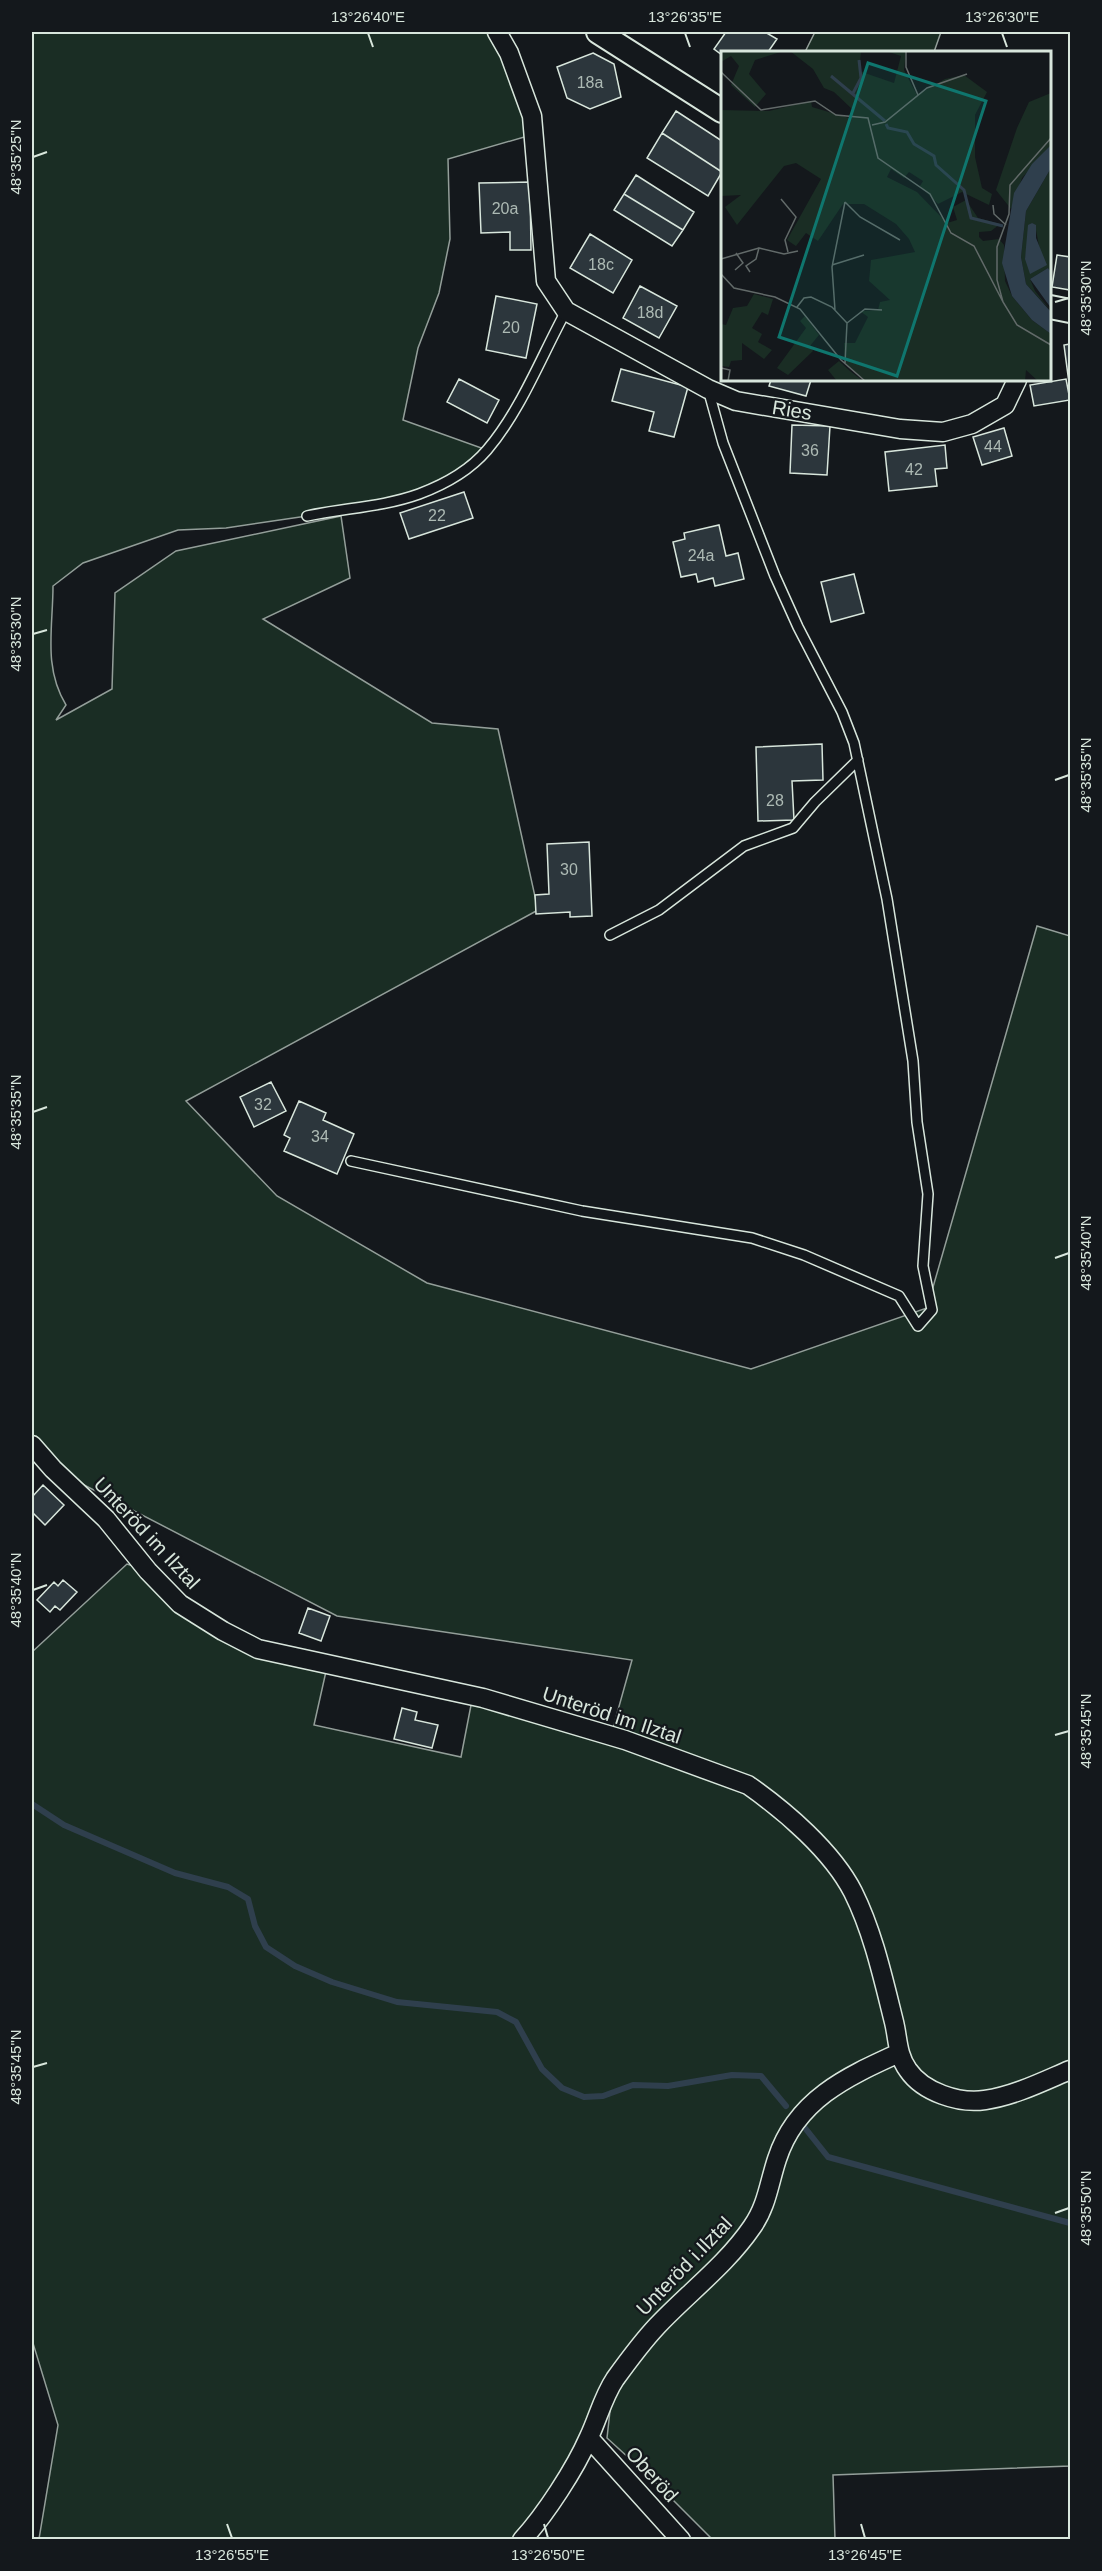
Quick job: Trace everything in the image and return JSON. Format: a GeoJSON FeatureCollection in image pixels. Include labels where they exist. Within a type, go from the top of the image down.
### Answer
{"type":"FeatureCollection","features":[{"type":"Feature","properties":{"kind":"street","name":"Ries"},"geometry":{"type":"LineString","coordinates":[[497,32],[508,53],[532,116],[546,281],[566,311],[708,389],[736,401],[900,429],[943,432],[972,424],[1005,405],[1017,381]]}},
{"type":"Feature","properties":{"kind":"street"},"geometry":{"type":"LineString","coordinates":[[598,32],[721,110]]}},
{"type":"Feature","properties":{"kind":"street"},"geometry":{"type":"LineString","coordinates":[[1051,307],[1071,310]]}},
{"type":"Feature","properties":{"kind":"street","name":"Unteröd im Ilztal"},"geometry":{"type":"LineString","coordinates":[[32,1445],[53,1469],[106,1519],[148,1571],[180,1604],[223,1631],[258,1649],[483,1698],[625,1740],[748,1785],[756,1790],[810,1837],[852,1890],[877,1957],[899,2053],[908,2070],[919,2081],[957,2100],[982,2101],[1000,2098],[1071,2070]]}},
{"type":"Feature","properties":{"kind":"street","name":"Unteröd i.Ilztal"},"geometry":{"type":"LineString","coordinates":[[522,2540],[540,2521],[589,2438],[613,2381],[657,2326],[717,2267],[752,2227],[764,2206],[772,2183],[776,2161],[796,2119],[830,2088],[863,2069],[899,2053]]}},
{"type":"Feature","properties":{"kind":"street","name":"Oberöd"},"geometry":{"type":"LineString","coordinates":[[589,2438],[681,2540]]}},
{"type":"Feature","properties":{"kind":"lane"},"geometry":{"type":"LineString","coordinates":[[307,516],[380,504],[418,494],[452,479],[486,451],[516,407],[566,311]]}},
{"type":"Feature","properties":{"kind":"lane"},"geometry":{"type":"LineString","coordinates":[[351,1161],[582,1211],[752,1238],[804,1255],[899,1296],[918,1326],[932,1310],[923,1266],[928,1194],[917,1122],[913,1061],[887,899],[858,760],[842,712],[798,627],[775,576],[723,443],[708,389]]}},
{"type":"Feature","properties":{"kind":"lane"},"geometry":{"type":"LineString","coordinates":[[610,935],[659,910],[744,846],[793,828],[815,801],[858,760]]}},
{"type":"Feature","properties":{"kind":"green space"},"geometry":{"type":"Polygon","coordinates":[[[32,32],[497,32],[538,133],[448,159],[450,239],[439,293],[418,348],[403,420],[487,450],[452,479],[418,494],[307,516],[226,528],[178,530],[83,563],[53,586],[52,662],[54,676],[66,705],[56,720],[112,689],[115,593],[176,551],[341,516],[350,578],[263,619],[432,723],[498,729],[538,910],[186,1101],[277,1196],[427,1283],[751,1369],[927,1308],[1037,926],[1070,936],[1070,2466],[833,2475],[835,2539],[712,2539],[607,2438],[613,2384],[522,2539],[39,2539],[58,2425],[32,2340],[32,1652],[127,1564],[148,1571],[223,1631],[327,1667],[314,1725],[461,1757],[472,1700],[613,1728],[632,1660],[337,1616],[32,1458],[32,32]]]}},
{"type":"Feature","properties":{"kind":"green space"},"geometry":{"type":"Polygon","coordinates":[[[815,32],[941,32],[934,51],[806,51],[815,32]]]}},
{"type":"Feature","properties":{"kind":"building"},"geometry":{"type":"Polygon","coordinates":[[[726,32],[765,32],[777,39],[769,51],[721,51],[721,54],[714,49],[726,32]]]}},
{"type":"Feature","properties":{"kind":"building"},"geometry":{"type":"Polygon","coordinates":[[[593,53],[614,64],[621,97],[590,109],[567,98],[557,67],[593,53]]]}},
{"type":"Feature","properties":{"kind":"building"},"geometry":{"type":"Polygon","coordinates":[[[676,111],[721,140],[721,171],[662,133],[676,111]]]}},
{"type":"Feature","properties":{"kind":"building"},"geometry":{"type":"Polygon","coordinates":[[[662,133],[721,171],[721,174],[708,196],[647,158],[662,133]]]}},
{"type":"Feature","properties":{"kind":"building"},"geometry":{"type":"Polygon","coordinates":[[[636,175],[694,212],[683,230],[624,194],[636,175]]]}},
{"type":"Feature","properties":{"kind":"building"},"geometry":{"type":"Polygon","coordinates":[[[530,182],[531,250],[510,250],[510,232],[481,233],[479,183],[530,182]]]}},
{"type":"Feature","properties":{"kind":"building"},"geometry":{"type":"Polygon","coordinates":[[[624,194],[683,230],[672,246],[614,210],[624,194]]]}},
{"type":"Feature","properties":{"kind":"building"},"geometry":{"type":"Polygon","coordinates":[[[590,234],[632,260],[613,293],[570,268],[590,234]]]}},
{"type":"Feature","properties":{"kind":"building"},"geometry":{"type":"Polygon","coordinates":[[[1057,255],[1070,257],[1070,290],[1052,287],[1057,255]]]}},
{"type":"Feature","properties":{"kind":"building"},"geometry":{"type":"Polygon","coordinates":[[[640,286],[677,306],[659,338],[623,318],[640,286]]]}},
{"type":"Feature","properties":{"kind":"building"},"geometry":{"type":"Polygon","coordinates":[[[496,296],[537,304],[526,358],[486,350],[496,296]]]}},
{"type":"Feature","properties":{"kind":"building"},"geometry":{"type":"Polygon","coordinates":[[[1070,344],[1070,383],[1069,383],[1064,345],[1070,344]]]}},
{"type":"Feature","properties":{"kind":"building"},"geometry":{"type":"Polygon","coordinates":[[[621,369],[688,387],[674,437],[649,431],[654,412],[612,401],[621,369]]]}},
{"type":"Feature","properties":{"kind":"building"},"geometry":{"type":"Polygon","coordinates":[[[459,379],[499,400],[487,423],[447,402],[459,379]]]}},
{"type":"Feature","properties":{"kind":"building"},"geometry":{"type":"Polygon","coordinates":[[[1066,379],[1070,400],[1034,406],[1030,385],[1066,379]]]}},
{"type":"Feature","properties":{"kind":"building"},"geometry":{"type":"Polygon","coordinates":[[[771,381],[811,381],[806,396],[769,386],[771,381]]]}},
{"type":"Feature","properties":{"kind":"building"},"geometry":{"type":"Polygon","coordinates":[[[792,425],[830,426],[827,475],[790,473],[792,425]]]}},
{"type":"Feature","properties":{"kind":"building"},"geometry":{"type":"Polygon","coordinates":[[[1004,428],[1012,456],[982,465],[973,437],[1004,428]]]}},
{"type":"Feature","properties":{"kind":"building"},"geometry":{"type":"Polygon","coordinates":[[[945,445],[947,468],[935,469],[937,486],[889,491],[885,452],[945,445]]]}},
{"type":"Feature","properties":{"kind":"building"},"geometry":{"type":"Polygon","coordinates":[[[464,492],[473,518],[409,539],[400,513],[464,492]]]}},
{"type":"Feature","properties":{"kind":"building"},"geometry":{"type":"Polygon","coordinates":[[[719,525],[726,556],[738,553],[744,579],[715,586],[713,578],[698,582],[696,574],[681,577],[673,542],[685,539],[684,533],[719,525]]]}},
{"type":"Feature","properties":{"kind":"building"},"geometry":{"type":"Polygon","coordinates":[[[854,574],[864,613],[831,622],[821,582],[854,574]]]}},
{"type":"Feature","properties":{"kind":"building"},"geometry":{"type":"Polygon","coordinates":[[[822,744],[823,780],[792,781],[794,820],[758,821],[756,747],[822,744]]]}},
{"type":"Feature","properties":{"kind":"building"},"geometry":{"type":"Polygon","coordinates":[[[589,842],[592,916],[570,917],[570,912],[536,914],[535,895],[549,894],[547,844],[589,842]]]}},
{"type":"Feature","properties":{"kind":"building"},"geometry":{"type":"Polygon","coordinates":[[[271,1082],[286,1111],[254,1127],[240,1097],[271,1082]]]}},
{"type":"Feature","properties":{"kind":"building"},"geometry":{"type":"Polygon","coordinates":[[[299,1101],[326,1113],[323,1120],[354,1134],[337,1174],[284,1151],[290,1138],[284,1135],[299,1101]]]}},
{"type":"Feature","properties":{"kind":"building"},"geometry":{"type":"Polygon","coordinates":[[[43,1485],[64,1505],[45,1525],[32,1512],[32,1497],[43,1485]]]}},
{"type":"Feature","properties":{"kind":"building"},"geometry":{"type":"Polygon","coordinates":[[[63,1580],[77,1592],[60,1610],[55,1606],[50,1612],[37,1600],[54,1582],[58,1586],[63,1580]]]}},
{"type":"Feature","properties":{"kind":"building"},"geometry":{"type":"Polygon","coordinates":[[[308,1608],[330,1616],[321,1641],[299,1633],[308,1608]]]}},
{"type":"Feature","properties":{"kind":"building"},"geometry":{"type":"Polygon","coordinates":[[[402,1708],[417,1712],[415,1720],[438,1725],[432,1748],[394,1739],[402,1708]]]}},
{"type":"Feature","properties":{"kind":"waterway"},"geometry":{"type":"LineString","coordinates":[[32,1804],[64,1825],[175,1873],[228,1887],[248,1899],[255,1926],[266,1947],[295,1966],[332,1982],[397,2002],[497,2012],[516,2022],[542,2069],[562,2088],[584,2097],[603,2096],[633,2085],[668,2086],[732,2075],[761,2076],[786,2106]]}},
{"type":"Feature","properties":{"kind":"waterway"},"geometry":{"type":"LineString","coordinates":[[805,2128],[828,2157],[1070,2223]]}}]}
